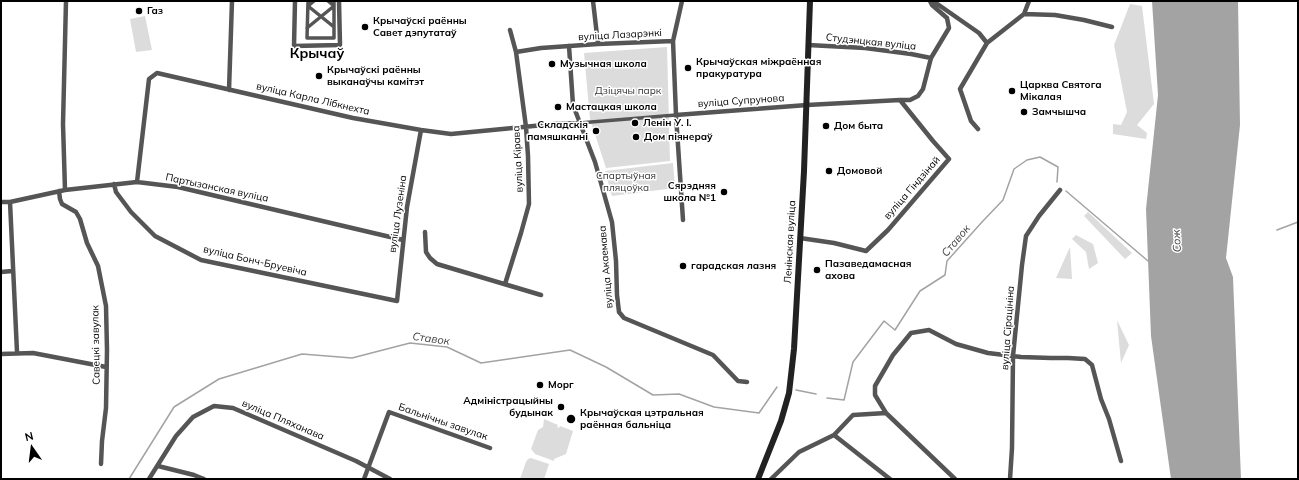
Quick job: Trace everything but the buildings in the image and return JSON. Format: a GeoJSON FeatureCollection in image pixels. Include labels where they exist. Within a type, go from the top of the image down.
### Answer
{"type":"FeatureCollection","features":[{"type":"Feature","properties":{"kind":"main road","name":"Ленінская вуліца"},"geometry":{"type":"LineString","coordinates":[[758,479],[781,421],[789,393],[794,349],[807,105],[810,1]]}},
{"type":"Feature","properties":{"kind":"street"},"geometry":{"type":"LineString","coordinates":[[65,190],[63,124],[66,1]]}},
{"type":"Feature","properties":{"kind":"street"},"geometry":{"type":"LineString","coordinates":[[229,90],[232,1]]}},
{"type":"Feature","properties":{"kind":"street"},"geometry":{"type":"LineString","coordinates":[[295,1],[294,46],[340,45],[339,1]]}},
{"type":"Feature","properties":{"kind":"street"},"geometry":{"type":"LineString","coordinates":[[308,1],[307,38],[334,38],[334,1]]}},
{"type":"Feature","properties":{"kind":"street"},"geometry":{"type":"LineString","coordinates":[[308,6],[314,1]]}},
{"type":"Feature","properties":{"kind":"street"},"geometry":{"type":"LineString","coordinates":[[328,1],[334,6]]}},
{"type":"Feature","properties":{"kind":"street"},"geometry":{"type":"LineString","coordinates":[[593,1],[598,44]]}},
{"type":"Feature","properties":{"kind":"street"},"geometry":{"type":"LineString","coordinates":[[682,1],[673,41],[683,220]]}},
{"type":"Feature","properties":{"kind":"street"},"geometry":{"type":"LineString","coordinates":[[900,100],[910,100],[918,96],[923,89],[931,58],[949,28],[947,18],[932,5],[932,1]]}},
{"type":"Feature","properties":{"kind":"street"},"geometry":{"type":"LineString","coordinates":[[932,1],[979,33],[987,43]]}},
{"type":"Feature","properties":{"kind":"street"},"geometry":{"type":"LineString","coordinates":[[978,130],[971,121],[960,89],[987,43],[1024,14],[1029,1]]}},
{"type":"Feature","properties":{"kind":"street"},"geometry":{"type":"LineString","coordinates":[[308,6],[334,27]]}},
{"type":"Feature","properties":{"kind":"street"},"geometry":{"type":"LineString","coordinates":[[307,28],[334,6]]}},
{"type":"Feature","properties":{"kind":"street"},"geometry":{"type":"LineString","coordinates":[[1024,14],[1068,17],[1112,27]]}},
{"type":"Feature","properties":{"kind":"street","name":"вуліца Кірава"},"geometry":{"type":"LineString","coordinates":[[505,284],[529,204],[526,127],[516,52],[510,30]]}},
{"type":"Feature","properties":{"kind":"street","name":"вуліца Лазарэнкі"},"geometry":{"type":"LineString","coordinates":[[516,52],[568,46],[673,41]]}},
{"type":"Feature","properties":{"kind":"street","name":"Студэнцкая вуліца"},"geometry":{"type":"LineString","coordinates":[[808,45],[865,48],[931,58]]}},
{"type":"Feature","properties":{"kind":"street","name":"вуліца Акаемава"},"geometry":{"type":"LineString","coordinates":[[568,46],[573,105],[595,162],[612,222],[619,312],[624,318],[713,355],[738,381],[748,382]]}},
{"type":"Feature","properties":{"kind":"street","name":"вуліца Карла Лібкнехта"},"geometry":{"type":"LineString","coordinates":[[137,182],[149,79],[157,73],[353,118],[451,134],[579,123]]}},
{"type":"Feature","properties":{"kind":"street","name":"вуліца Супрунова"},"geometry":{"type":"LineString","coordinates":[[676,115],[807,105],[900,100]]}},
{"type":"Feature","properties":{"kind":"street","name":"вуліца Гіндзінай"},"geometry":{"type":"LineString","coordinates":[[800,238],[834,243],[866,251],[888,230],[949,159],[932,141],[900,100]]}},
{"type":"Feature","properties":{"kind":"street"},"geometry":{"type":"LineString","coordinates":[[579,123],[676,115]]}},
{"type":"Feature","properties":{"kind":"street","name":"вуліца Лузеніна"},"geometry":{"type":"LineString","coordinates":[[397,301],[407,207],[421,130]]}},
{"type":"Feature","properties":{"kind":"street","name":"Партызанская вуліца"},"geometry":{"type":"LineString","coordinates":[[1,202],[10,202],[65,190],[137,182],[178,186],[403,240]]}},
{"type":"Feature","properties":{"kind":"street","name":"вуліца Бонч-Бруевіча"},"geometry":{"type":"LineString","coordinates":[[114,184],[116,192],[131,212],[154,236],[201,260],[397,301]]}},
{"type":"Feature","properties":{"kind":"street","name":"вуліца Сірацініна"},"geometry":{"type":"LineString","coordinates":[[1010,479],[1012,448],[1013,356],[1026,236],[1039,216],[1060,190]]}},
{"type":"Feature","properties":{"kind":"street","name":"Савецкі завулак"},"geometry":{"type":"LineString","coordinates":[[59,191],[62,204],[76,212],[80,219],[87,243],[98,266],[106,306],[106,408],[101,464]]}},
{"type":"Feature","properties":{"kind":"street"},"geometry":{"type":"LineString","coordinates":[[10,202],[12,271],[17,352]]}},
{"type":"Feature","properties":{"kind":"street"},"geometry":{"type":"LineString","coordinates":[[425,232],[426,252],[437,264],[541,295]]}},
{"type":"Feature","properties":{"kind":"street"},"geometry":{"type":"LineString","coordinates":[[1,272],[12,271]]}},
{"type":"Feature","properties":{"kind":"street"},"geometry":{"type":"LineString","coordinates":[[955,479],[886,413],[875,395],[874,386],[893,355],[911,333],[929,330],[956,344],[988,352],[1013,356],[1085,359],[1092,365],[1101,399],[1109,419],[1121,461]]}},
{"type":"Feature","properties":{"kind":"street"},"geometry":{"type":"LineString","coordinates":[[1,354],[17,352],[33,353],[106,367]]}},
{"type":"Feature","properties":{"kind":"street","name":"вуліца Пляханава"},"geometry":{"type":"LineString","coordinates":[[149,479],[176,436],[193,417],[214,406],[233,408],[368,467],[390,479]]}},
{"type":"Feature","properties":{"kind":"street","name":"Бальнічны завулак"},"geometry":{"type":"LineString","coordinates":[[364,479],[389,412],[490,448]]}},
{"type":"Feature","properties":{"kind":"street"},"geometry":{"type":"LineString","coordinates":[[771,479],[799,452],[834,435],[853,415],[886,413]]}},
{"type":"Feature","properties":{"kind":"street"},"geometry":{"type":"LineString","coordinates":[[834,435],[890,479]]}},
{"type":"Feature","properties":{"kind":"street"},"geometry":{"type":"LineString","coordinates":[[158,466],[204,479]]}},
{"type":"Feature","properties":{"kind":"green space"},"geometry":{"type":"Polygon","coordinates":[[[1130,4],[1142,6],[1154,104],[1137,125],[1147,133],[1146,139],[1113,134],[1113,124],[1121,125],[1127,112],[1114,45],[1130,4]]]}},
{"type":"Feature","properties":{"kind":"green space"},"geometry":{"type":"Polygon","coordinates":[[[145,16],[152,50],[136,52],[130,19],[145,16]]]}},
{"type":"Feature","properties":{"kind":"green space","name":"Дзіцячы парк"},"geometry":{"type":"Polygon","coordinates":[[[667,47],[670,161],[606,168],[590,119],[584,53],[667,47]]]}},
{"type":"Feature","properties":{"kind":"green space","name":"Спартыўная пляцоўка"},"geometry":{"type":"Polygon","coordinates":[[[673,163],[675,188],[612,196],[605,171],[673,163]]]}},
{"type":"Feature","properties":{"kind":"green space"},"geometry":{"type":"Polygon","coordinates":[[[1088,212],[1132,253],[1125,259],[1084,216],[1088,212]]]}},
{"type":"Feature","properties":{"kind":"green space"},"geometry":{"type":"Polygon","coordinates":[[[1076,235],[1093,244],[1098,263],[1089,269],[1086,252],[1072,239],[1076,235]]]}},
{"type":"Feature","properties":{"kind":"green space"},"geometry":{"type":"Polygon","coordinates":[[[1070,247],[1072,279],[1056,278],[1070,247]]]}},
{"type":"Feature","properties":{"kind":"green space"},"geometry":{"type":"Polygon","coordinates":[[[1117,320],[1129,345],[1121,363],[1117,320]]]}},
{"type":"Feature","properties":{"kind":"green space"},"geometry":{"type":"Polygon","coordinates":[[[544,419],[558,425],[557,427],[559,428],[560,426],[573,431],[566,454],[554,459],[554,461],[535,454],[531,449],[538,430],[543,427],[544,419]]]}},
{"type":"Feature","properties":{"kind":"green space"},"geometry":{"type":"Polygon","coordinates":[[[531,458],[549,464],[544,479],[520,479],[526,462],[531,458]]]}},
{"type":"Feature","properties":{"kind":"water","name":"Сож"},"geometry":{"type":"Polygon","coordinates":[[[1152,1],[1238,1],[1240,125],[1226,258],[1233,277],[1241,479],[1171,479],[1151,336],[1146,209],[1158,95],[1152,1]]]}},
{"type":"Feature","properties":{"kind":"waterway","name":"Ставок"},"geometry":{"type":"LineString","coordinates":[[827,398],[844,400],[853,362],[884,321],[895,330],[920,291],[945,275],[947,261],[1003,200],[1014,169],[1027,160],[1040,157],[1058,167],[1057,182]]}},
{"type":"Feature","properties":{"kind":"waterway","name":"Ставок"},"geometry":{"type":"LineString","coordinates":[[1066,191],[1148,261]]}},
{"type":"Feature","properties":{"kind":"waterway"},"geometry":{"type":"LineString","coordinates":[[1277,230],[1298,222]]}},
{"type":"Feature","properties":{"kind":"waterway","name":"Ставок"},"geometry":{"type":"LineString","coordinates":[[129,479],[174,407],[219,379],[302,354],[352,358],[410,343],[447,347],[481,363],[570,350],[606,367],[653,395],[679,394],[714,407],[759,413],[777,387]]}},
{"type":"Feature","properties":{"kind":"waterway","name":"Ставок"},"geometry":{"type":"LineString","coordinates":[[796,390],[816,394]]}},
{"type":"Feature","properties":{"kind":"place","name":"Газ"},"geometry":{"type":"Point","coordinates":[139,11]}},
{"type":"Feature","properties":{"kind":"place","name":"Крычаўскі раённы Савет дэпутатаў"},"geometry":{"type":"Point","coordinates":[365,27]}},
{"type":"Feature","properties":{"kind":"place","name":"Музычная школа"},"geometry":{"type":"Point","coordinates":[552,64]}},
{"type":"Feature","properties":{"kind":"place","name":"Крычаўская міжраённая пракуратура"},"geometry":{"type":"Point","coordinates":[688,68]}},
{"type":"Feature","properties":{"kind":"place","name":"Крычаўскі раённы выканаўчы камітэт"},"geometry":{"type":"Point","coordinates":[319,76]}},
{"type":"Feature","properties":{"kind":"place","name":"Царква Святога Мікалая"},"geometry":{"type":"Point","coordinates":[1012,91]}},
{"type":"Feature","properties":{"kind":"place","name":"Мастацкая школа"},"geometry":{"type":"Point","coordinates":[558,107]}},
{"type":"Feature","properties":{"kind":"place","name":"Замчышча"},"geometry":{"type":"Point","coordinates":[1024,112]}},
{"type":"Feature","properties":{"kind":"place","name":"Ленін У. І."},"geometry":{"type":"Point","coordinates":[635,123]}},
{"type":"Feature","properties":{"kind":"place","name":"Дом быта"},"geometry":{"type":"Point","coordinates":[826,126]}},
{"type":"Feature","properties":{"kind":"place","name":"Складскія памяшканні"},"geometry":{"type":"Point","coordinates":[596,131]}},
{"type":"Feature","properties":{"kind":"place","name":"Дом піянераў"},"geometry":{"type":"Point","coordinates":[636,137]}},
{"type":"Feature","properties":{"kind":"place","name":"Домовой"},"geometry":{"type":"Point","coordinates":[829,171]}},
{"type":"Feature","properties":{"kind":"place","name":"Сярэдняя школа №1"},"geometry":{"type":"Point","coordinates":[724,192]}},
{"type":"Feature","properties":{"kind":"place","name":"гарадская лазня"},"geometry":{"type":"Point","coordinates":[683,266]}},
{"type":"Feature","properties":{"kind":"place","name":"Пазаведамасная ахова"},"geometry":{"type":"Point","coordinates":[817,270]}},
{"type":"Feature","properties":{"kind":"place","name":"Морг"},"geometry":{"type":"Point","coordinates":[540,385]}},
{"type":"Feature","properties":{"kind":"place","name":"Адміністрацыйны будынак"},"geometry":{"type":"Point","coordinates":[561,407]}},
{"type":"Feature","properties":{"kind":"place","name":"Крычаўская цэтральная раённая бальніца"},"geometry":{"type":"Point","coordinates":[571,419]}},
{"type":"Feature","properties":{"kind":"district","name":"Крычаў"},"geometry":{"type":"Point","coordinates":[317,54]}}]}
